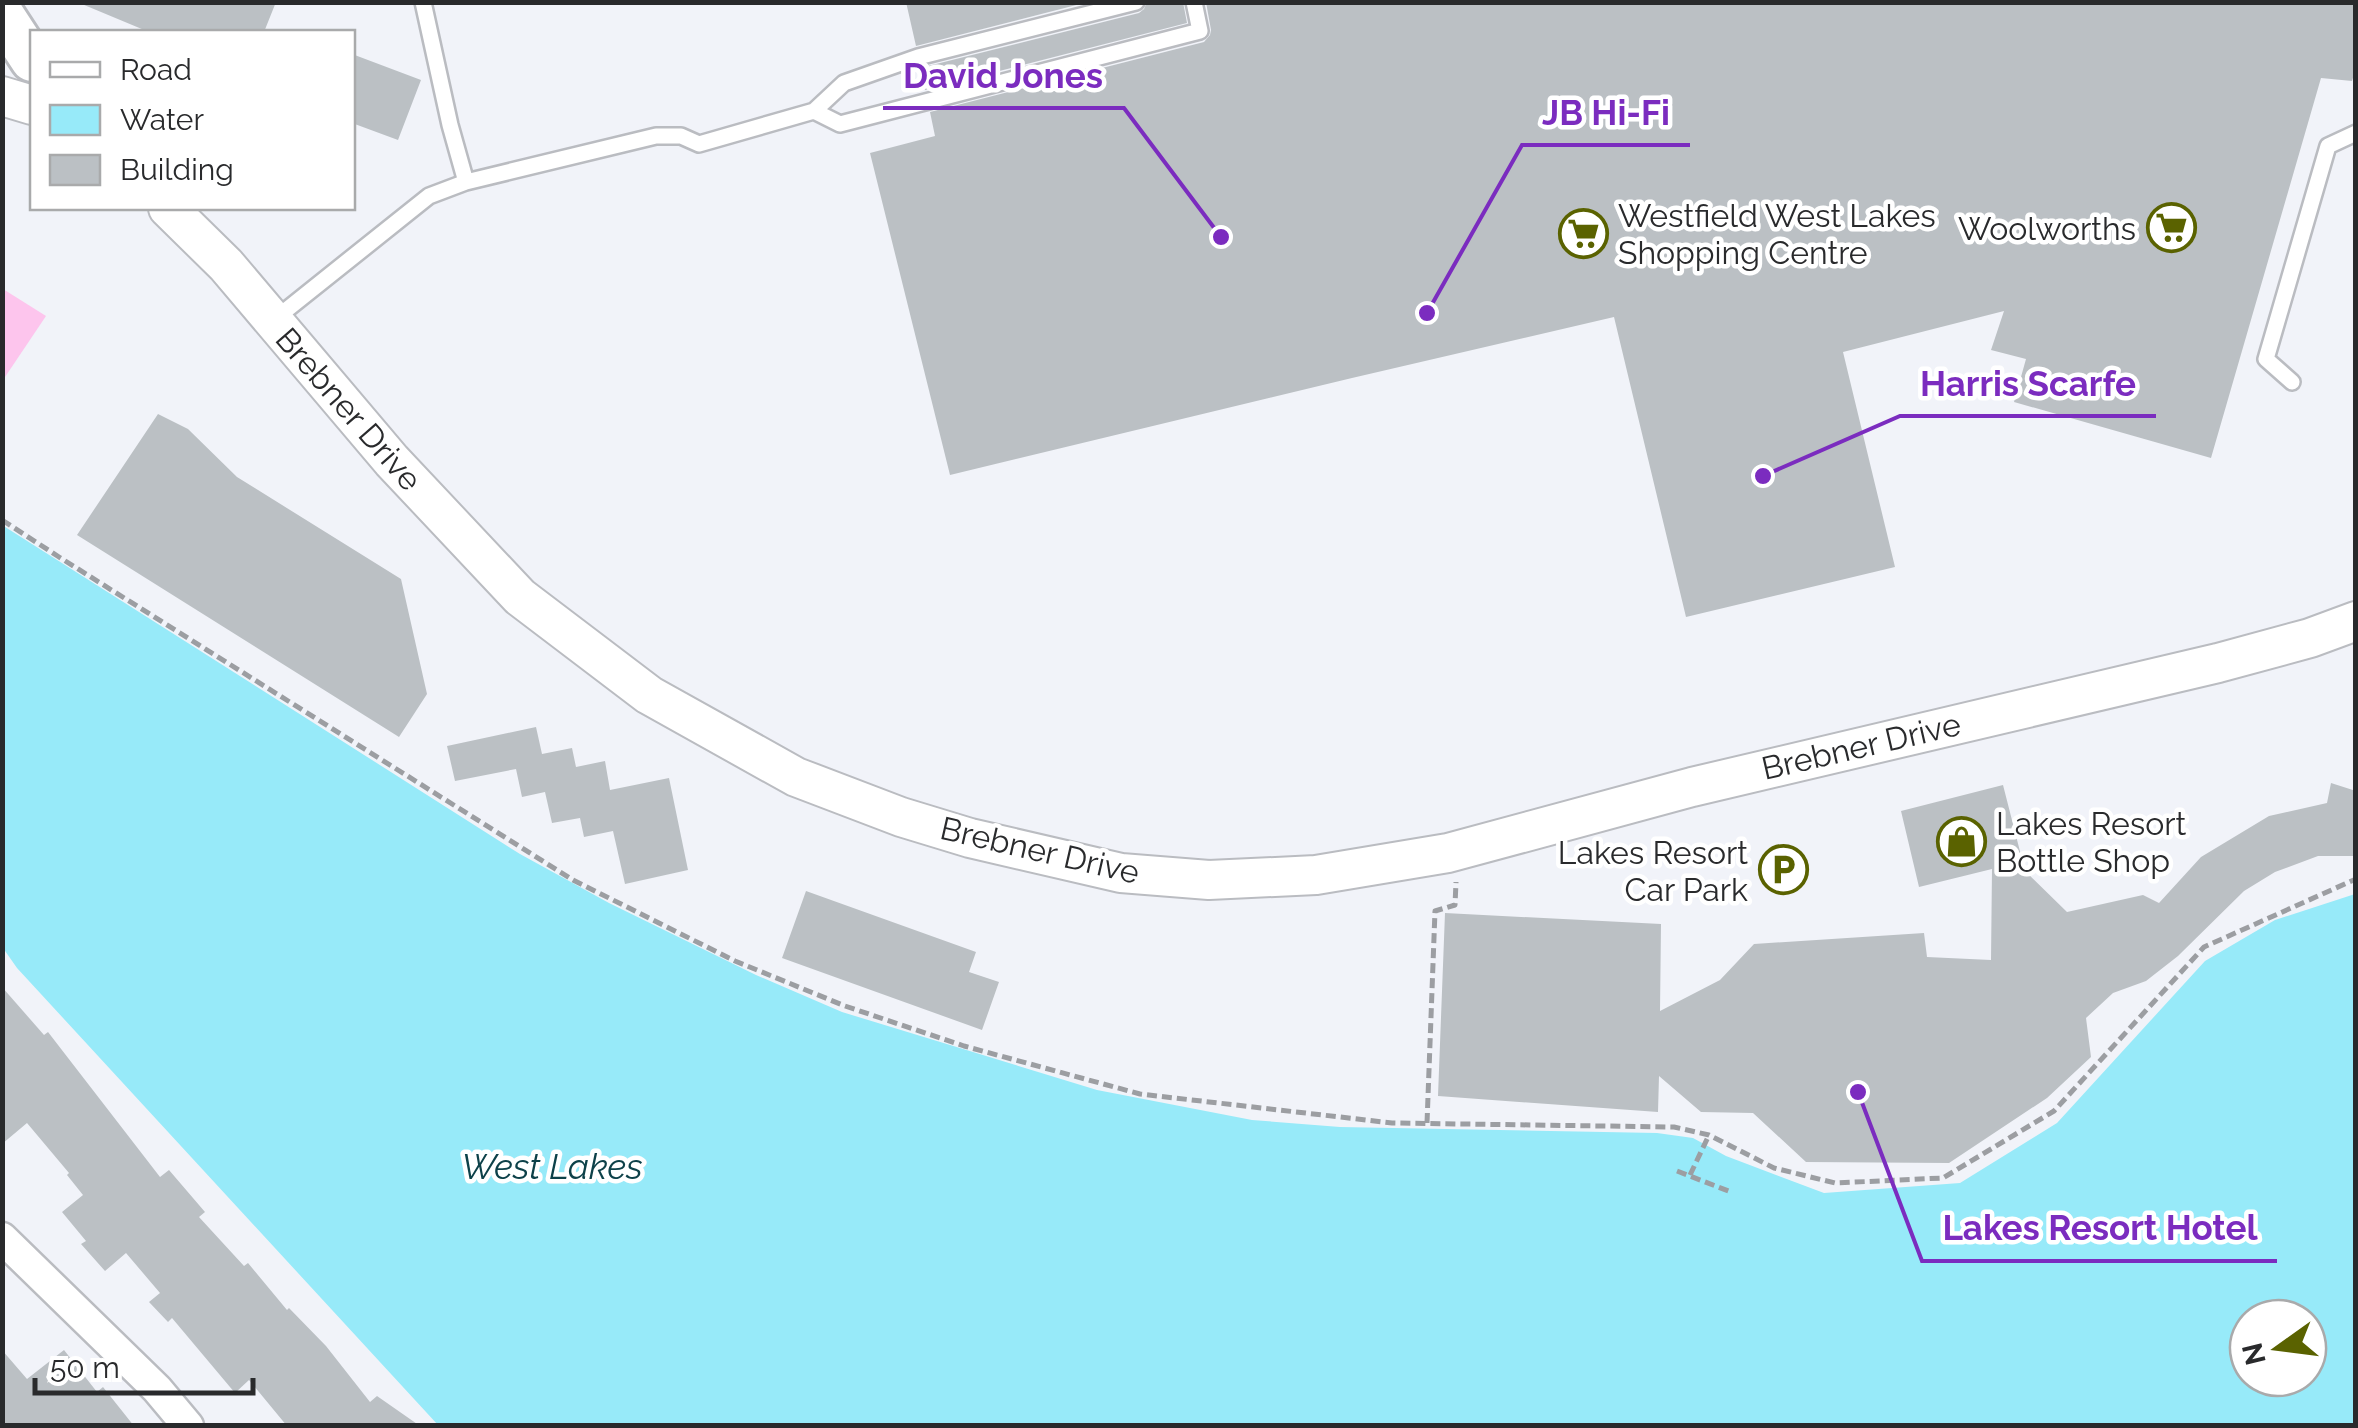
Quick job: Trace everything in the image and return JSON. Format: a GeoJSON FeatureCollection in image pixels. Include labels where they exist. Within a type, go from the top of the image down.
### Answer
{"type":"FeatureCollection","features":[{"type":"Feature","properties":{"kind":"main road"},"geometry":{"type":"LineString","coordinates":[[2,14],[30,57]]}},
{"type":"Feature","properties":{"kind":"street"},"geometry":{"type":"LineString","coordinates":[[2,53],[30,72]]}},
{"type":"Feature","properties":{"kind":"street"},"geometry":{"type":"LineString","coordinates":[[2,96],[30,104]]}},
{"type":"Feature","properties":{"kind":"street","name":"Brebner Drive"},"geometry":{"type":"LineString","coordinates":[[170,210],[226,265],[392,461],[520,597],[649,694],[796,777],[883,810],[970,838],[1121,873],[1209,880],[1316,875],[1448,853],[1692,787],[2218,663],[2356,621]]}},
{"type":"Feature","properties":{"kind":"street"},"geometry":{"type":"LineString","coordinates":[[2,1238],[157,1389],[188,1426]]}},
{"type":"Feature","properties":{"kind":"lane"},"geometry":{"type":"LineString","coordinates":[[423,2],[466,182]]}},
{"type":"Feature","properties":{"kind":"lane"},"geometry":{"type":"LineString","coordinates":[[272,321],[429,196],[466,182],[656,136],[682,136],[699,144],[814,110],[844,83],[918,56],[1136,2]]}},
{"type":"Feature","properties":{"kind":"lane"},"geometry":{"type":"LineString","coordinates":[[814,110],[840,124],[1200,31],[1194,2]]}},
{"type":"Feature","properties":{"kind":"lane"},"geometry":{"type":"LineString","coordinates":[[2292,382],[2266,359],[2328,146],[2356,133]]}},
{"type":"Feature","properties":{"kind":"path"},"geometry":{"type":"LineString","coordinates":[[2,520],[573,880],[735,960],[846,1006],[947,1040],[1140,1094],[1392,1123],[1674,1127],[1710,1135],[1774,1168],[1835,1183],[1942,1178],[2054,1111],[2204,948],[2356,880]]}},
{"type":"Feature","properties":{"kind":"path"},"geometry":{"type":"LineString","coordinates":[[1427,1123],[1435,911],[1455,906],[1456,870]]}},
{"type":"Feature","properties":{"kind":"path"},"geometry":{"type":"LineString","coordinates":[[1690,1176],[1710,1135]]}},
{"type":"Feature","properties":{"kind":"path"},"geometry":{"type":"LineString","coordinates":[[1677,1171],[1730,1192]]}},
{"type":"Feature","properties":{"kind":"shaded area"},"geometry":{"type":"Polygon","coordinates":[[[3,289],[46,316],[3,380],[3,289]]]}},
{"type":"Feature","properties":{"kind":"water","name":"West Lakes"},"geometry":{"type":"Polygon","coordinates":[[[2,525],[520,854],[756,975],[842,1012],[1097,1090],[1252,1120],[1340,1127],[1657,1133],[1693,1138],[1726,1156],[1824,1193],[1960,1183],[2057,1123],[2205,961],[2275,920],[2355,894],[2355,1425],[438,1425],[17,968],[3,948],[2,525]]]}},
{"type":"Feature","properties":{"kind":"building"},"geometry":{"type":"Polygon","coordinates":[[[77,2],[276,2],[265,30],[144,30],[77,2]]]}},
{"type":"Feature","properties":{"kind":"building"},"geometry":{"type":"Polygon","coordinates":[[[906,2],[1088,2],[916,46],[906,2]]]}},
{"type":"Feature","properties":{"kind":"building"},"geometry":{"type":"Polygon","coordinates":[[[1147,2],[1183,2],[1187,23],[925,90],[920,68],[1139,13],[1147,2]]]}},
{"type":"Feature","properties":{"kind":"building","name":"Westfield West Lakes Shopping Centre"},"geometry":{"type":"Polygon","coordinates":[[[1206,2],[2356,2],[2356,68],[2352,81],[2321,78],[2211,458],[2014,402],[2026,359],[1991,350],[2004,311],[1843,352],[1895,567],[1686,617],[1614,317],[950,475],[870,153],[935,136],[930,112],[1204,42],[1211,30],[1206,2]]]}},
{"type":"Feature","properties":{"kind":"building"},"geometry":{"type":"Polygon","coordinates":[[[355,55],[421,80],[398,140],[355,124],[355,55]]]}},
{"type":"Feature","properties":{"kind":"building"},"geometry":{"type":"Polygon","coordinates":[[[158,414],[188,429],[237,477],[401,579],[427,694],[399,737],[77,535],[158,414]]]}},
{"type":"Feature","properties":{"kind":"building"},"geometry":{"type":"Polygon","coordinates":[[[536,727],[542,754],[572,748],[576,767],[605,761],[610,790],[669,778],[688,870],[625,884],[613,831],[584,837],[580,818],[552,823],[545,792],[522,797],[516,769],[455,781],[447,746],[536,727]]]}},
{"type":"Feature","properties":{"kind":"building"},"geometry":{"type":"Polygon","coordinates":[[[2331,783],[2356,791],[2356,856],[2318,856],[2275,872],[2244,891],[2178,956],[2146,981],[2113,993],[2086,1018],[2091,1057],[2047,1098],[1949,1163],[1806,1162],[1753,1113],[1701,1112],[1659,1076],[1658,1112],[1438,1096],[1445,913],[1661,924],[1660,1011],[1720,980],[1754,944],[1924,933],[1927,957],[1991,960],[1992,869],[1919,887],[1901,811],[2003,785],[2025,871],[2067,912],[2143,895],[2159,903],[2201,857],[2269,816],[2327,803],[2331,783]]]}},
{"type":"Feature","properties":{"kind":"building"},"geometry":{"type":"Polygon","coordinates":[[[806,891],[976,952],[969,972],[999,982],[982,1030],[782,958],[806,891]]]}},
{"type":"Feature","properties":{"kind":"building"},"geometry":{"type":"Polygon","coordinates":[[[2,987],[44,1035],[48,1032],[160,1177],[169,1170],[205,1212],[199,1217],[326,1346],[370,1402],[377,1396],[420,1426],[287,1426],[249,1380],[235,1393],[172,1318],[168,1322],[149,1302],[160,1293],[126,1253],[105,1271],[81,1244],[86,1241],[62,1212],[83,1195],[69,1173],[27,1123],[2,1144],[2,987]]]}},
{"type":"Feature","properties":{"kind":"building"},"geometry":{"type":"Polygon","coordinates":[[[2,1350],[27,1379],[64,1350],[97,1392],[103,1387],[134,1426],[2,1426],[2,1350]]]}},
{"type":"Feature","properties":{"kind":"place","name":"Woolworths"},"geometry":{"type":"Point","coordinates":[2171,228]}},
{"type":"Feature","properties":{"kind":"place","name":"Westfield West Lakes Shopping Centre"},"geometry":{"type":"Point","coordinates":[1583,233]}},
{"type":"Feature","properties":{"kind":"place","name":"David Jones"},"geometry":{"type":"Point","coordinates":[1221,237]}},
{"type":"Feature","properties":{"kind":"place","name":"JB Hi-Fi"},"geometry":{"type":"Point","coordinates":[1427,313]}},
{"type":"Feature","properties":{"kind":"place","name":"Harris Scarfe"},"geometry":{"type":"Point","coordinates":[1763,476]}},
{"type":"Feature","properties":{"kind":"place","name":"Lakes Resort Bottle Shop"},"geometry":{"type":"Point","coordinates":[1961,841]}},
{"type":"Feature","properties":{"kind":"place","name":"Lakes Resort Car Park"},"geometry":{"type":"Point","coordinates":[1783,870]}},
{"type":"Feature","properties":{"kind":"place","name":"Lakes Resort Hotel"},"geometry":{"type":"Point","coordinates":[1858,1092]}}]}
